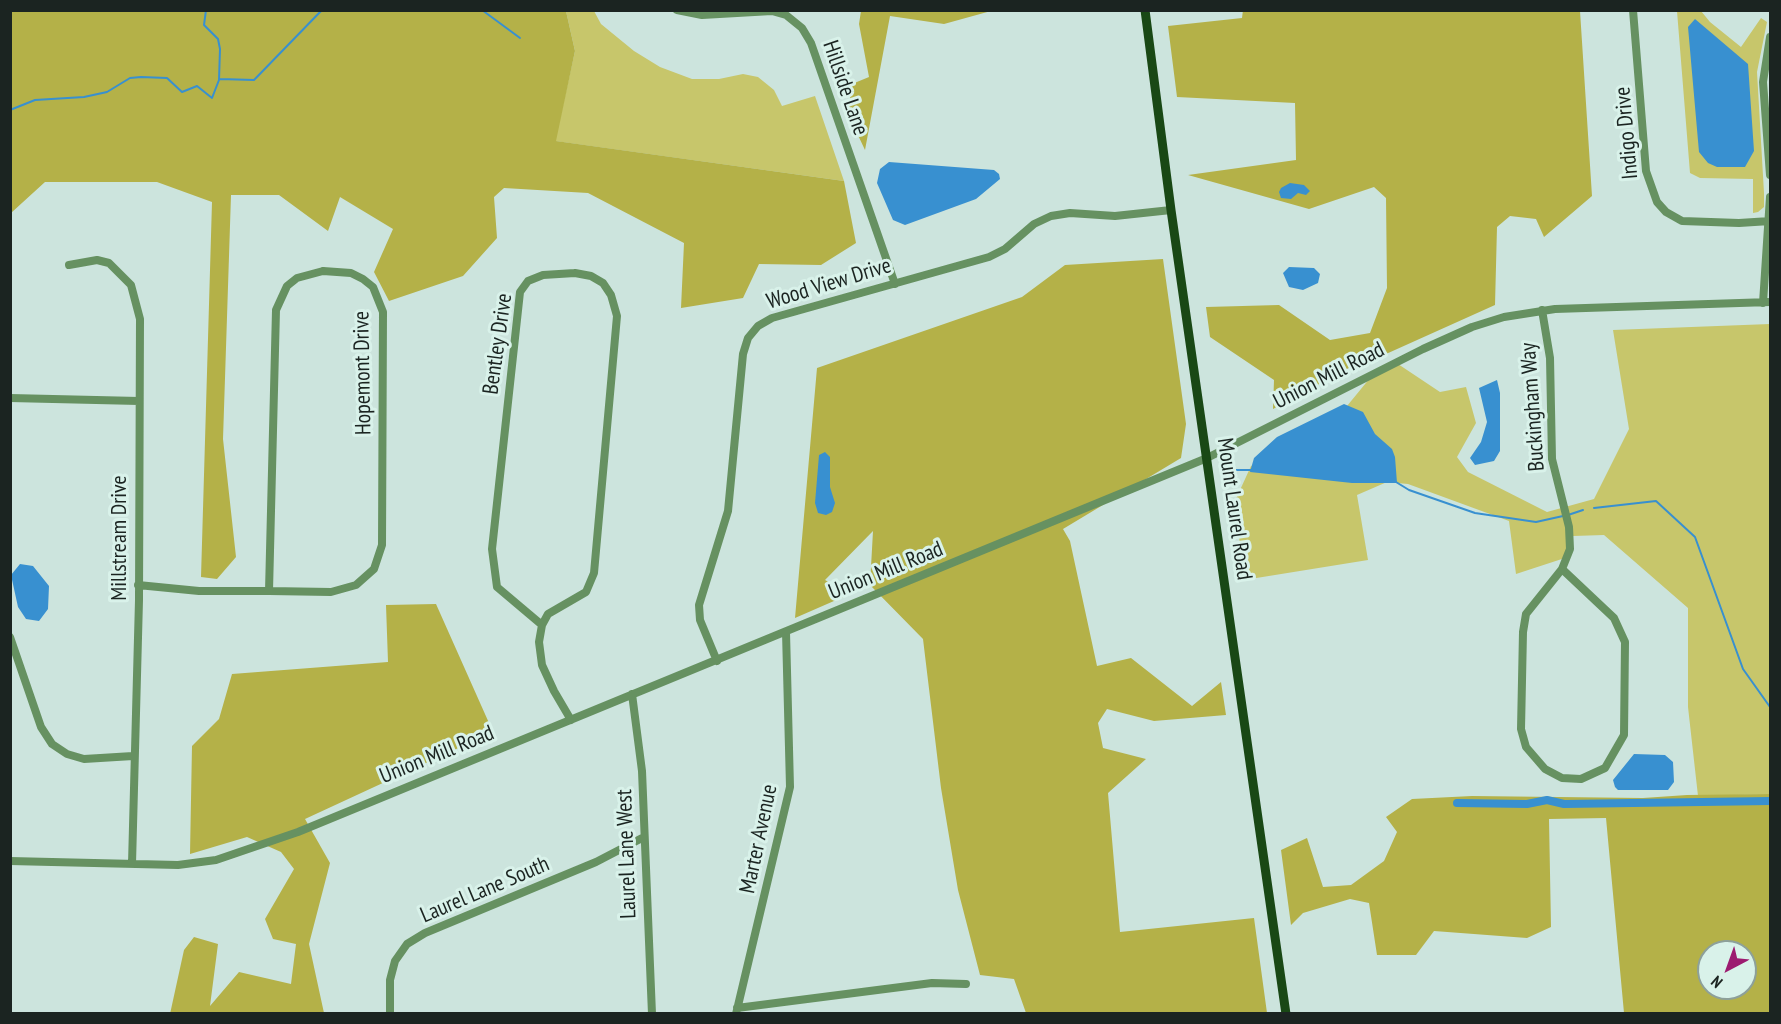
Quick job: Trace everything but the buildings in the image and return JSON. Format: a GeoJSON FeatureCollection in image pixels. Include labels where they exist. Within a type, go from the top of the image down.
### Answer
{"type":"FeatureCollection","features":[{"type":"Feature","properties":{"kind":"main road","name":"Mount Laurel Road"},"geometry":{"type":"LineString","coordinates":[[1145,10],[1171,210],[1286,1014]]}},
{"type":"Feature","properties":{"kind":"street","name":"Hillside Lane"},"geometry":{"type":"LineString","coordinates":[[677,10],[702,15],[772,11],[786,15],[802,28],[811,43],[895,284]]}},
{"type":"Feature","properties":{"kind":"street","name":"Indigo Drive"},"geometry":{"type":"LineString","coordinates":[[1633,10],[1646,171],[1657,202],[1666,212],[1682,221],[1739,223],[1770,221]]}},
{"type":"Feature","properties":{"kind":"street"},"geometry":{"type":"LineString","coordinates":[[1770,37],[1764,71],[1768,105],[1770,175]]}},
{"type":"Feature","properties":{"kind":"street"},"geometry":{"type":"LineString","coordinates":[[1767,303],[1770,197]]}},
{"type":"Feature","properties":{"kind":"street","name":"Wood View Drive"},"geometry":{"type":"LineString","coordinates":[[717,661],[700,620],[699,605],[728,511],[741,369],[748,338],[758,326],[772,318],[997,254],[1034,224],[1051,216],[1070,213],[1115,216],[1171,210]]}},
{"type":"Feature","properties":{"kind":"street","name":"Millstream Drive"},"geometry":{"type":"LineString","coordinates":[[69,265],[97,260],[109,262],[131,285],[140,319],[138,585],[132,864]]}},
{"type":"Feature","properties":{"kind":"street","name":"Hopemont Drive"},"geometry":{"type":"LineString","coordinates":[[138,585],[199,591],[269,591],[344,590],[366,579],[380,557],[383,531],[383,312],[373,287],[351,273],[323,271],[297,278],[287,286],[276,310],[269,591]]}},
{"type":"Feature","properties":{"kind":"street","name":"Bentley Drive"},"geometry":{"type":"LineString","coordinates":[[575,273],[591,276],[603,283],[611,295],[617,316],[600,513],[594,573],[590,586],[586,592],[548,614],[542,625],[498,587],[492,549],[520,292],[528,281],[543,275],[575,273]]}},
{"type":"Feature","properties":{"kind":"street","name":"Union Mill Road"},"geometry":{"type":"LineString","coordinates":[[10,861],[178,865],[237,854],[298,832],[1207,458],[1448,337],[1496,320],[1542,310],[1767,303]]}},
{"type":"Feature","properties":{"kind":"street","name":"Buckingham Way"},"geometry":{"type":"LineString","coordinates":[[1542,310],[1550,358],[1552,459],[1571,538],[1568,558],[1563,569],[1526,614],[1523,632],[1521,729],[1526,747],[1545,769],[1562,778],[1581,779],[1605,768],[1624,735],[1625,642],[1614,618],[1563,569]]}},
{"type":"Feature","properties":{"kind":"street"},"geometry":{"type":"LineString","coordinates":[[10,398],[139,401]]}},
{"type":"Feature","properties":{"kind":"street"},"geometry":{"type":"LineString","coordinates":[[542,625],[539,650],[542,664],[554,691],[572,720]]}},
{"type":"Feature","properties":{"kind":"street","name":"Marter Avenue"},"geometry":{"type":"LineString","coordinates":[[736,1011],[790,787],[786,632]]}},
{"type":"Feature","properties":{"kind":"street"},"geometry":{"type":"LineString","coordinates":[[10,637],[38,718],[52,744],[67,754],[93,760],[133,756]]}},
{"type":"Feature","properties":{"kind":"street","name":"Laurel Lane West"},"geometry":{"type":"LineString","coordinates":[[632,694],[641,756],[652,1014]]}},
{"type":"Feature","properties":{"kind":"street","name":"Laurel Lane South"},"geometry":{"type":"LineString","coordinates":[[390,1014],[390,980],[395,961],[407,944],[425,933],[596,862],[644,837]]}},
{"type":"Feature","properties":{"kind":"street"},"geometry":{"type":"LineString","coordinates":[[736,1011],[932,983],[966,984]]}},
{"type":"Feature","properties":{"kind":"shaded area"},"geometry":{"type":"Polygon","coordinates":[[[1243,10],[1580,11],[1592,196],[1544,237],[1536,219],[1510,216],[1497,227],[1495,305],[1386,354],[1369,357],[1273,409],[1274,380],[1210,337],[1206,307],[1279,305],[1330,340],[1370,333],[1387,288],[1386,198],[1374,187],[1309,209],[1188,175],[1296,160],[1295,103],[1177,97],[1168,26],[1242,18],[1243,10]]]}},
{"type":"Feature","properties":{"kind":"shaded area"},"geometry":{"type":"Polygon","coordinates":[[[11,11],[566,11],[575,51],[556,141],[844,181],[856,243],[821,265],[759,264],[743,298],[681,308],[684,243],[588,193],[504,188],[494,197],[497,238],[463,276],[389,301],[374,272],[393,229],[340,197],[328,231],[279,195],[231,195],[223,439],[236,557],[217,579],[201,577],[212,202],[157,182],[45,182],[11,213],[11,11]]]}},
{"type":"Feature","properties":{"kind":"shaded area"},"geometry":{"type":"Polygon","coordinates":[[[566,11],[594,11],[601,24],[634,51],[660,67],[692,79],[719,79],[743,74],[758,77],[774,90],[782,106],[815,96],[844,181],[555,141],[575,51],[566,11]]]}},
{"type":"Feature","properties":{"kind":"shaded area"},"geometry":{"type":"Polygon","coordinates":[[[861,11],[991,11],[944,24],[890,16],[865,150],[848,114],[852,84],[869,77],[859,24],[861,11]]]}},
{"type":"Feature","properties":{"kind":"shaded area"},"geometry":{"type":"Polygon","coordinates":[[[1677,11],[1701,11],[1710,22],[1741,47],[1761,18],[1767,22],[1757,72],[1764,193],[1764,207],[1758,212],[1753,213],[1753,179],[1700,178],[1690,173],[1677,11]]]}},
{"type":"Feature","properties":{"kind":"shaded area"},"geometry":{"type":"Polygon","coordinates":[[[1163,259],[1186,424],[1181,458],[1063,529],[1070,541],[1097,666],[1131,658],[1192,706],[1221,682],[1226,715],[1154,721],[1107,709],[1098,723],[1103,748],[1146,759],[1108,793],[1120,932],[1254,918],[1267,1013],[1026,1013],[1014,979],[980,975],[958,890],[941,788],[923,639],[870,585],[873,531],[825,580],[850,594],[795,618],[817,368],[1022,297],[1065,265],[1163,259]]]}},
{"type":"Feature","properties":{"kind":"shaded area"},"geometry":{"type":"Polygon","coordinates":[[[1770,324],[1770,794],[1698,796],[1688,707],[1688,608],[1604,535],[1573,536],[1571,556],[1516,574],[1509,521],[1408,484],[1387,482],[1357,495],[1368,560],[1244,580],[1235,501],[1251,466],[1338,417],[1370,378],[1398,364],[1440,392],[1466,387],[1476,423],[1457,457],[1468,472],[1547,512],[1594,499],[1629,429],[1613,330],[1770,324]]]}},
{"type":"Feature","properties":{"kind":"shaded area"},"geometry":{"type":"Polygon","coordinates":[[[436,604],[493,732],[305,819],[330,863],[309,944],[324,1013],[170,1014],[184,950],[194,937],[218,944],[210,1006],[239,972],[291,984],[296,944],[273,939],[265,919],[294,869],[281,852],[247,837],[190,854],[192,746],[219,719],[232,674],[388,662],[386,605],[436,604]]]}},
{"type":"Feature","properties":{"kind":"shaded area"},"geometry":{"type":"Polygon","coordinates":[[[1770,794],[1770,1013],[1624,1013],[1606,818],[1549,819],[1551,927],[1527,938],[1434,931],[1416,955],[1377,955],[1369,903],[1350,899],[1303,913],[1291,925],[1281,850],[1307,838],[1323,887],[1351,885],[1384,861],[1397,832],[1386,817],[1412,799],[1472,796],[1643,798],[1770,794]]]}},
{"type":"Feature","properties":{"kind":"water"},"geometry":{"type":"Polygon","coordinates":[[[1695,19],[1748,64],[1754,151],[1745,167],[1717,167],[1708,163],[1699,152],[1688,27],[1695,19]]]}},
{"type":"Feature","properties":{"kind":"water"},"geometry":{"type":"Polygon","coordinates":[[[889,162],[994,170],[999,174],[1000,179],[976,199],[905,225],[893,220],[877,183],[880,169],[889,162]]]}},
{"type":"Feature","properties":{"kind":"water"},"geometry":{"type":"Polygon","coordinates":[[[1290,183],[1304,185],[1310,191],[1306,195],[1298,193],[1291,199],[1281,198],[1279,192],[1281,188],[1290,183]]]}},
{"type":"Feature","properties":{"kind":"water"},"geometry":{"type":"Polygon","coordinates":[[[1289,267],[1314,268],[1320,274],[1318,283],[1303,290],[1289,287],[1283,273],[1289,267]]]}},
{"type":"Feature","properties":{"kind":"water"},"geometry":{"type":"Polygon","coordinates":[[[1497,380],[1500,393],[1500,451],[1494,461],[1475,465],[1470,458],[1481,442],[1487,422],[1479,388],[1497,380]]]}},
{"type":"Feature","properties":{"kind":"water"},"geometry":{"type":"Polygon","coordinates":[[[1344,404],[1363,412],[1375,434],[1392,449],[1395,457],[1397,483],[1352,483],[1250,472],[1254,458],[1277,437],[1344,404]]]}},
{"type":"Feature","properties":{"kind":"water"},"geometry":{"type":"Polygon","coordinates":[[[825,452],[830,457],[830,487],[835,503],[832,512],[826,515],[818,513],[815,503],[819,455],[825,452]]]}},
{"type":"Feature","properties":{"kind":"water"},"geometry":{"type":"Polygon","coordinates":[[[20,564],[33,566],[49,586],[48,609],[39,621],[26,619],[18,607],[11,575],[20,564]]]}},
{"type":"Feature","properties":{"kind":"water"},"geometry":{"type":"Polygon","coordinates":[[[1634,754],[1665,755],[1673,762],[1674,782],[1668,790],[1618,790],[1615,787],[1613,780],[1634,754]]]}},
{"type":"Feature","properties":{"kind":"waterway"},"geometry":{"type":"LineString","coordinates":[[10,110],[35,100],[84,97],[107,92],[130,78],[141,77],[167,78],[182,92],[197,86],[212,98],[219,80],[220,49],[218,39],[204,25],[206,10]]}},
{"type":"Feature","properties":{"kind":"waterway"},"geometry":{"type":"LineString","coordinates":[[220,79],[254,80],[322,10]]}},
{"type":"Feature","properties":{"kind":"waterway"},"geometry":{"type":"LineString","coordinates":[[482,10],[520,38]]}},
{"type":"Feature","properties":{"kind":"waterway"},"geometry":{"type":"LineString","coordinates":[[1230,470],[1252,470]]}},
{"type":"Feature","properties":{"kind":"waterway"},"geometry":{"type":"LineString","coordinates":[[1396,482],[1409,490],[1475,513],[1536,522],[1563,516]]}},
{"type":"Feature","properties":{"kind":"waterway"},"geometry":{"type":"LineString","coordinates":[[1594,508],[1656,501],[1695,537],[1743,669],[1770,707]]}},
{"type":"Feature","properties":{"kind":"waterway"},"geometry":{"type":"LineString","coordinates":[[1568,515],[1583,510]]}},
{"type":"Feature","properties":{"kind":"waterway"},"geometry":{"type":"LineString","coordinates":[[1457,803],[1527,804],[1547,800],[1564,804],[1770,801]]}}]}
